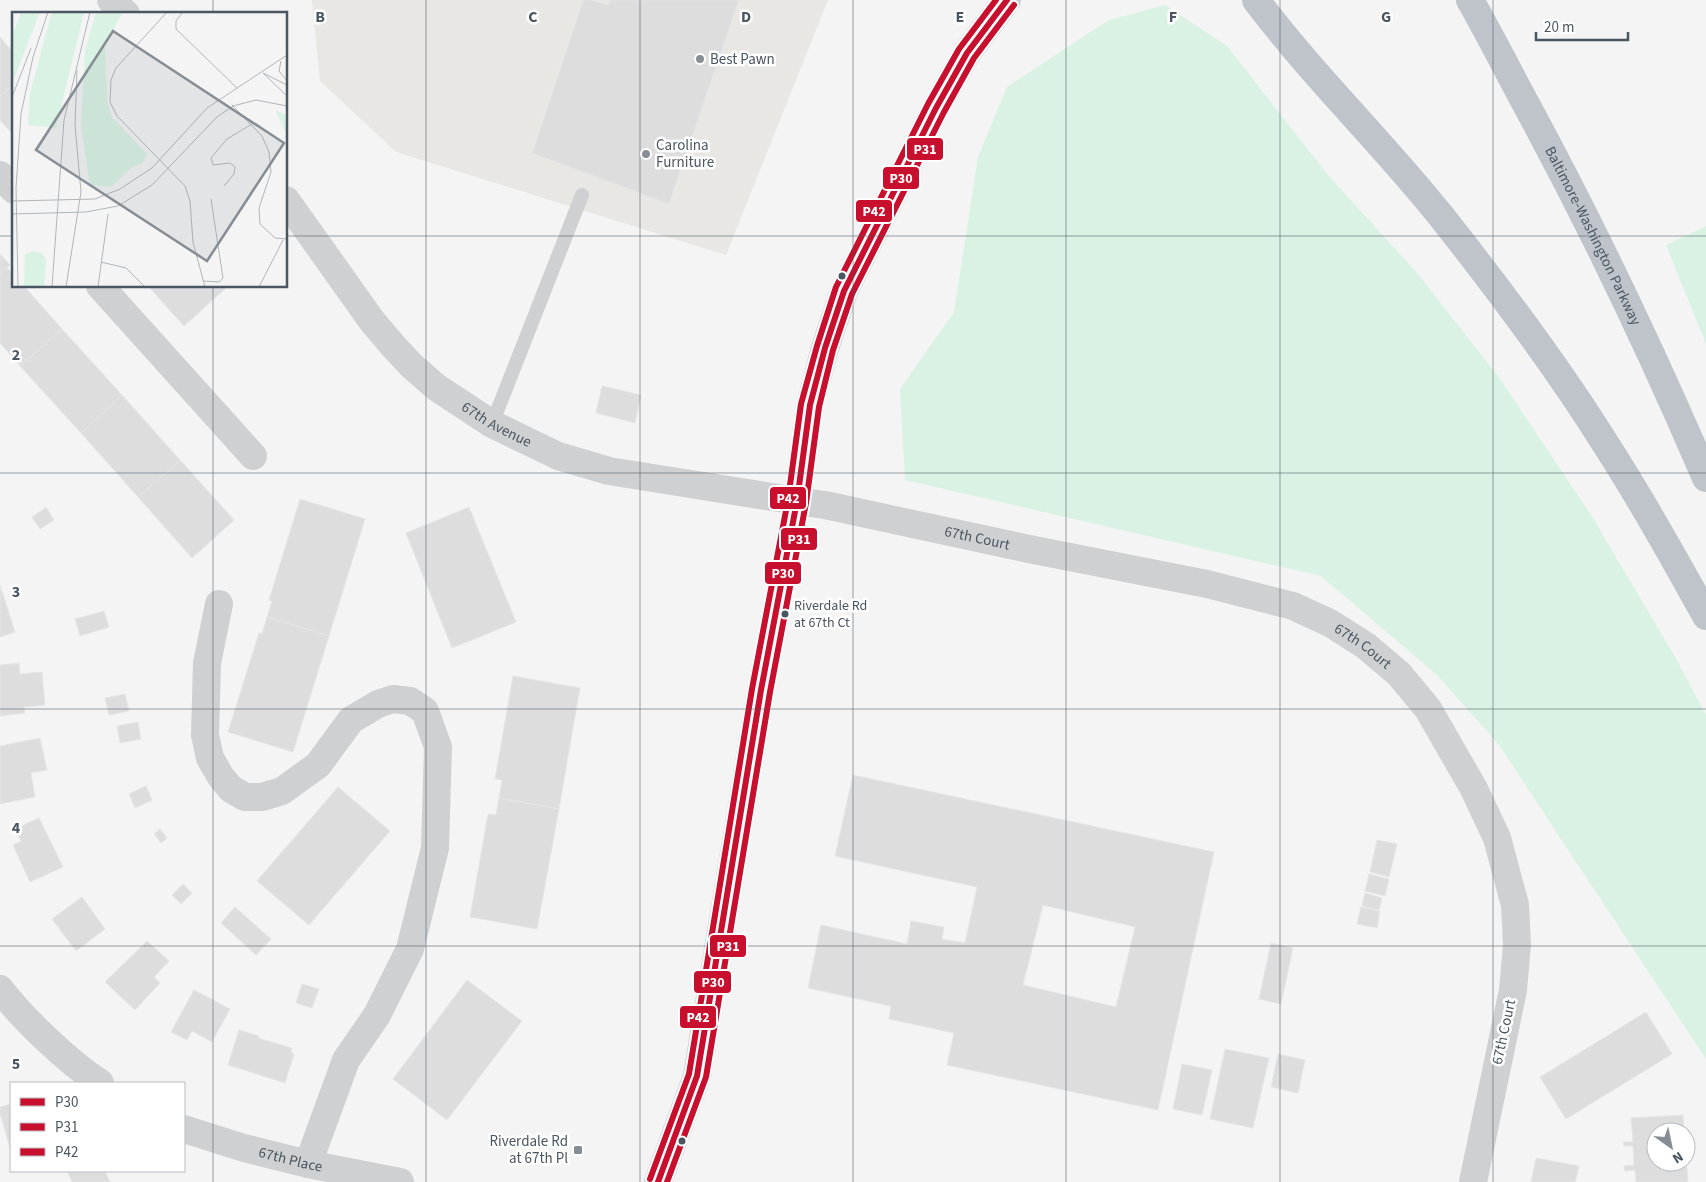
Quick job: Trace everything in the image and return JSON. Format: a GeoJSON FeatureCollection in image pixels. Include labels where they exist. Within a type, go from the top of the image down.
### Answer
{"type":"FeatureCollection","features":[{"type":"Feature","properties":{"kind":"highway"},"geometry":{"type":"LineString","coordinates":[[1256,0],[1305,63],[1354,115],[1439,214],[1547,356],[1603,439],[1661,534],[1706,616]]}},
{"type":"Feature","properties":{"kind":"highway","name":"Baltimore-Washington Parkway"},"geometry":{"type":"LineString","coordinates":[[1470,0],[1598,241],[1648,347],[1706,478]]}},
{"type":"Feature","properties":{"kind":"main road"},"geometry":{"type":"LineString","coordinates":[[658,1182],[697,1076],[761,690],[797,501],[810,405],[825,348],[844,291],[936,108],[967,53],[1006,0]]}},
{"type":"Feature","properties":{"kind":"street"},"geometry":{"type":"LineString","coordinates":[[111,0],[124,12]]}},
{"type":"Feature","properties":{"kind":"street"},"geometry":{"type":"LineString","coordinates":[[0,175],[12,188]]}},
{"type":"Feature","properties":{"kind":"street","name":"67th Avenue"},"geometry":{"type":"LineString","coordinates":[[288,203],[366,313],[395,348],[436,387],[492,424],[558,456],[610,471],[797,501]]}},
{"type":"Feature","properties":{"kind":"street"},"geometry":{"type":"LineString","coordinates":[[102,288],[253,456]]}},
{"type":"Feature","properties":{"kind":"street","name":"67th Court"},"geometry":{"type":"LineString","coordinates":[[797,501],[825,505],[1019,547],[1207,584],[1293,606],[1330,623],[1366,646],[1398,674],[1428,709],[1474,789],[1497,838],[1515,905],[1517,945],[1513,990],[1473,1182]]}},
{"type":"Feature","properties":{"kind":"street"},"geometry":{"type":"LineString","coordinates":[[219,604],[208,663],[205,735],[210,758],[221,777],[231,789],[245,797],[262,797],[282,791],[318,765],[352,720],[378,704],[393,699],[410,701],[425,710],[438,748],[435,848],[410,949],[377,1014],[346,1060],[308,1164]]}},
{"type":"Feature","properties":{"kind":"street"},"geometry":{"type":"LineString","coordinates":[[0,988],[8,999],[56,1048],[99,1082]]}},
{"type":"Feature","properties":{"kind":"street","name":"67th Place"},"geometry":{"type":"LineString","coordinates":[[185,1129],[244,1148],[308,1164],[400,1182]]}},
{"type":"Feature","properties":{"kind":"lane"},"geometry":{"type":"LineString","coordinates":[[492,424],[582,195]]}},
{"type":"Feature","properties":{"kind":"shaded area"},"geometry":{"type":"Polygon","coordinates":[[[312,0],[828,0],[726,255],[396,152],[320,81],[312,0]]]}},
{"type":"Feature","properties":{"kind":"green space"},"geometry":{"type":"Polygon","coordinates":[[[1165,5],[1227,46],[1328,175],[1417,273],[1498,376],[1591,515],[1674,655],[1706,715],[1706,1059],[1499,745],[1437,675],[1321,576],[905,480],[900,389],[954,312],[978,157],[1007,87],[1109,20],[1165,5]]]}},
{"type":"Feature","properties":{"kind":"green space"},"geometry":{"type":"Polygon","coordinates":[[[1706,226],[1706,344],[1666,245],[1706,226]]]}},
{"type":"Feature","properties":{"kind":"building"},"geometry":{"type":"Polygon","coordinates":[[[583,0],[592,0],[608,5],[610,0],[739,0],[669,204],[532,153],[583,0]]]}},
{"type":"Feature","properties":{"kind":"building"},"geometry":{"type":"Polygon","coordinates":[[[0,37],[12,51],[12,86],[0,97],[0,37]]]}},
{"type":"Feature","properties":{"kind":"building"},"geometry":{"type":"Polygon","coordinates":[[[12,86],[12,134],[0,120],[0,97],[12,86]]]}},
{"type":"Feature","properties":{"kind":"building"},"geometry":{"type":"Polygon","coordinates":[[[0,254],[10,265],[0,275],[0,254]]]}},
{"type":"Feature","properties":{"kind":"building"},"geometry":{"type":"Polygon","coordinates":[[[7,268],[12,273],[12,288],[26,288],[62,329],[20,366],[0,343],[0,275],[7,268]]]}},
{"type":"Feature","properties":{"kind":"building"},"geometry":{"type":"Polygon","coordinates":[[[150,288],[226,288],[184,326],[150,288]]]}},
{"type":"Feature","properties":{"kind":"building"},"geometry":{"type":"Polygon","coordinates":[[[62,329],[122,395],[81,433],[20,366],[62,329]]]}},
{"type":"Feature","properties":{"kind":"building"},"geometry":{"type":"Polygon","coordinates":[[[602,386],[641,395],[635,423],[596,413],[602,386]]]}},
{"type":"Feature","properties":{"kind":"building"},"geometry":{"type":"Polygon","coordinates":[[[122,395],[180,460],[138,497],[81,433],[122,395]]]}},
{"type":"Feature","properties":{"kind":"building"},"geometry":{"type":"Polygon","coordinates":[[[180,460],[234,520],[192,558],[138,497],[180,460]]]}},
{"type":"Feature","properties":{"kind":"building"},"geometry":{"type":"Polygon","coordinates":[[[300,499],[365,519],[329,636],[267,617],[272,601],[269,600],[300,499]]]}},
{"type":"Feature","properties":{"kind":"building"},"geometry":{"type":"Polygon","coordinates":[[[46,507],[54,520],[40,529],[32,517],[46,507]]]}},
{"type":"Feature","properties":{"kind":"building"},"geometry":{"type":"Polygon","coordinates":[[[469,507],[516,622],[452,648],[406,533],[469,507]]]}},
{"type":"Feature","properties":{"kind":"building"},"geometry":{"type":"Polygon","coordinates":[[[0,585],[15,632],[0,637],[0,585]]]}},
{"type":"Feature","properties":{"kind":"building"},"geometry":{"type":"Polygon","coordinates":[[[104,611],[109,627],[80,636],[75,619],[104,611]]]}},
{"type":"Feature","properties":{"kind":"building"},"geometry":{"type":"Polygon","coordinates":[[[267,617],[329,636],[293,752],[228,732],[259,633],[262,634],[267,617]]]}},
{"type":"Feature","properties":{"kind":"building"},"geometry":{"type":"Polygon","coordinates":[[[19,663],[20,674],[42,672],[45,705],[24,707],[25,713],[0,716],[0,665],[19,663]]]}},
{"type":"Feature","properties":{"kind":"building"},"geometry":{"type":"Polygon","coordinates":[[[513,676],[580,688],[559,809],[499,798],[502,780],[495,779],[513,676]]]}},
{"type":"Feature","properties":{"kind":"building"},"geometry":{"type":"Polygon","coordinates":[[[125,694],[129,711],[109,715],[105,698],[125,694]]]}},
{"type":"Feature","properties":{"kind":"building"},"geometry":{"type":"Polygon","coordinates":[[[138,722],[141,739],[120,743],[117,726],[138,722]]]}},
{"type":"Feature","properties":{"kind":"building"},"geometry":{"type":"Polygon","coordinates":[[[40,738],[47,770],[31,773],[35,797],[0,804],[0,746],[40,738]]]}},
{"type":"Feature","properties":{"kind":"building"},"geometry":{"type":"Polygon","coordinates":[[[853,775],[1214,852],[1158,1110],[947,1065],[954,1033],[889,1019],[891,1006],[808,988],[821,925],[907,944],[911,921],[944,927],[942,939],[965,943],[977,887],[835,856],[853,775]],[[1043,905],[1023,985],[1116,1007],[1135,927],[1043,905]]]}},
{"type":"Feature","properties":{"kind":"building"},"geometry":{"type":"Polygon","coordinates":[[[146,786],[152,800],[135,808],[129,794],[146,786]]]}},
{"type":"Feature","properties":{"kind":"building"},"geometry":{"type":"Polygon","coordinates":[[[338,787],[390,831],[309,925],[257,881],[338,787]]]}},
{"type":"Feature","properties":{"kind":"building"},"geometry":{"type":"Polygon","coordinates":[[[499,798],[559,809],[537,929],[470,917],[488,814],[496,815],[499,798]]]}},
{"type":"Feature","properties":{"kind":"building"},"geometry":{"type":"Polygon","coordinates":[[[39,818],[63,867],[30,882],[13,845],[21,841],[15,829],[39,818]]]}},
{"type":"Feature","properties":{"kind":"building"},"geometry":{"type":"Polygon","coordinates":[[[160,829],[167,838],[161,843],[154,834],[160,829]]]}},
{"type":"Feature","properties":{"kind":"building"},"geometry":{"type":"Polygon","coordinates":[[[1377,840],[1397,844],[1389,877],[1370,872],[1377,840]]]}},
{"type":"Feature","properties":{"kind":"building"},"geometry":{"type":"Polygon","coordinates":[[[1369,874],[1389,879],[1385,896],[1365,891],[1369,874]]]}},
{"type":"Feature","properties":{"kind":"building"},"geometry":{"type":"Polygon","coordinates":[[[183,884],[192,893],[181,904],[172,895],[183,884]]]}},
{"type":"Feature","properties":{"kind":"building"},"geometry":{"type":"Polygon","coordinates":[[[1365,893],[1382,898],[1379,910],[1362,906],[1365,893]]]}},
{"type":"Feature","properties":{"kind":"building"},"geometry":{"type":"Polygon","coordinates":[[[82,897],[105,929],[76,951],[52,919],[82,897]]]}},
{"type":"Feature","properties":{"kind":"building"},"geometry":{"type":"Polygon","coordinates":[[[235,907],[271,939],[256,955],[221,923],[235,907]]]}},
{"type":"Feature","properties":{"kind":"building"},"geometry":{"type":"Polygon","coordinates":[[[1361,907],[1380,911],[1377,928],[1357,924],[1361,907]]]}},
{"type":"Feature","properties":{"kind":"building"},"geometry":{"type":"Polygon","coordinates":[[[147,941],[169,961],[154,977],[160,983],[135,1010],[105,982],[147,941]]]}},
{"type":"Feature","properties":{"kind":"building"},"geometry":{"type":"Polygon","coordinates":[[[1271,943],[1293,948],[1281,1004],[1259,999],[1271,943]]]}},
{"type":"Feature","properties":{"kind":"building"},"geometry":{"type":"Polygon","coordinates":[[[467,980],[522,1021],[447,1120],[393,1079],[467,980]]]}},
{"type":"Feature","properties":{"kind":"building"},"geometry":{"type":"Polygon","coordinates":[[[302,984],[319,989],[312,1008],[296,1003],[302,984]]]}},
{"type":"Feature","properties":{"kind":"building"},"geometry":{"type":"Polygon","coordinates":[[[194,990],[230,1009],[212,1042],[192,1031],[187,1040],[171,1032],[194,990]]]}},
{"type":"Feature","properties":{"kind":"building"},"geometry":{"type":"Polygon","coordinates":[[[1646,1012],[1672,1054],[1566,1119],[1540,1077],[1646,1012]]]}},
{"type":"Feature","properties":{"kind":"building"},"geometry":{"type":"Polygon","coordinates":[[[239,1030],[292,1048],[291,1052],[294,1054],[285,1083],[228,1065],[239,1030]]]}},
{"type":"Feature","properties":{"kind":"building"},"geometry":{"type":"Polygon","coordinates":[[[1225,1049],[1269,1058],[1253,1128],[1210,1119],[1225,1049]]]}},
{"type":"Feature","properties":{"kind":"building"},"geometry":{"type":"Polygon","coordinates":[[[1278,1054],[1305,1060],[1298,1093],[1271,1087],[1278,1054]]]}},
{"type":"Feature","properties":{"kind":"building"},"geometry":{"type":"Polygon","coordinates":[[[1182,1064],[1212,1070],[1202,1115],[1173,1109],[1182,1064]]]}},
{"type":"Feature","properties":{"kind":"building"},"geometry":{"type":"Polygon","coordinates":[[[10,1104],[10,1148],[0,1113],[0,1107],[10,1104]]]}},
{"type":"Feature","properties":{"kind":"building"},"geometry":{"type":"Polygon","coordinates":[[[1683,1115],[1683,1122],[1646,1122],[1646,1172],[1687,1172],[1688,1182],[1636,1182],[1635,1170],[1625,1171],[1624,1166],[1634,1165],[1633,1146],[1624,1146],[1623,1142],[1633,1142],[1631,1118],[1683,1115]]]}},
{"type":"Feature","properties":{"kind":"building"},"geometry":{"type":"Polygon","coordinates":[[[1536,1158],[1579,1166],[1575,1182],[1531,1182],[1536,1158]]]}},
{"type":"Feature","properties":{"kind":"building"},"geometry":{"type":"Polygon","coordinates":[[[105,1172],[110,1182],[72,1182],[68,1173],[105,1172]]]}},
{"type":"Feature","properties":{"kind":"transit line","name":"P42"},"geometry":{"type":"LineString","coordinates":[[650,1179],[689,1074],[752,689],[788,500],[801,404],[817,346],[836,287],[928,104],[959,49],[996,0]]}},
{"type":"Feature","properties":{"kind":"transit line","name":"P30"},"geometry":{"type":"LineString","coordinates":[[658,1182],[697,1076],[761,690],[797,501],[810,405],[825,348],[844,291],[936,108],[967,53],[1007,0]]}},
{"type":"Feature","properties":{"kind":"transit line","name":"P31"},"geometry":{"type":"LineString","coordinates":[[667,1182],[706,1077],[770,692],[806,503],[819,407],[833,350],[852,294],[944,112],[974,58],[1014,5]]}},
{"type":"Feature","properties":{"kind":"place","name":"Best Pawn"},"geometry":{"type":"Point","coordinates":[700,59]}},
{"type":"Feature","properties":{"kind":"place","name":"Carolina Furniture"},"geometry":{"type":"Point","coordinates":[646,154]}},
{"type":"Feature","properties":{"kind":"place","name":"Riverdale Rd at 67th Ct"},"geometry":{"type":"Point","coordinates":[785,614]}},
{"type":"Feature","properties":{"kind":"place","name":"Riverdale Rd at 67th Pl"},"geometry":{"type":"Point","coordinates":[578,1150]}}]}
